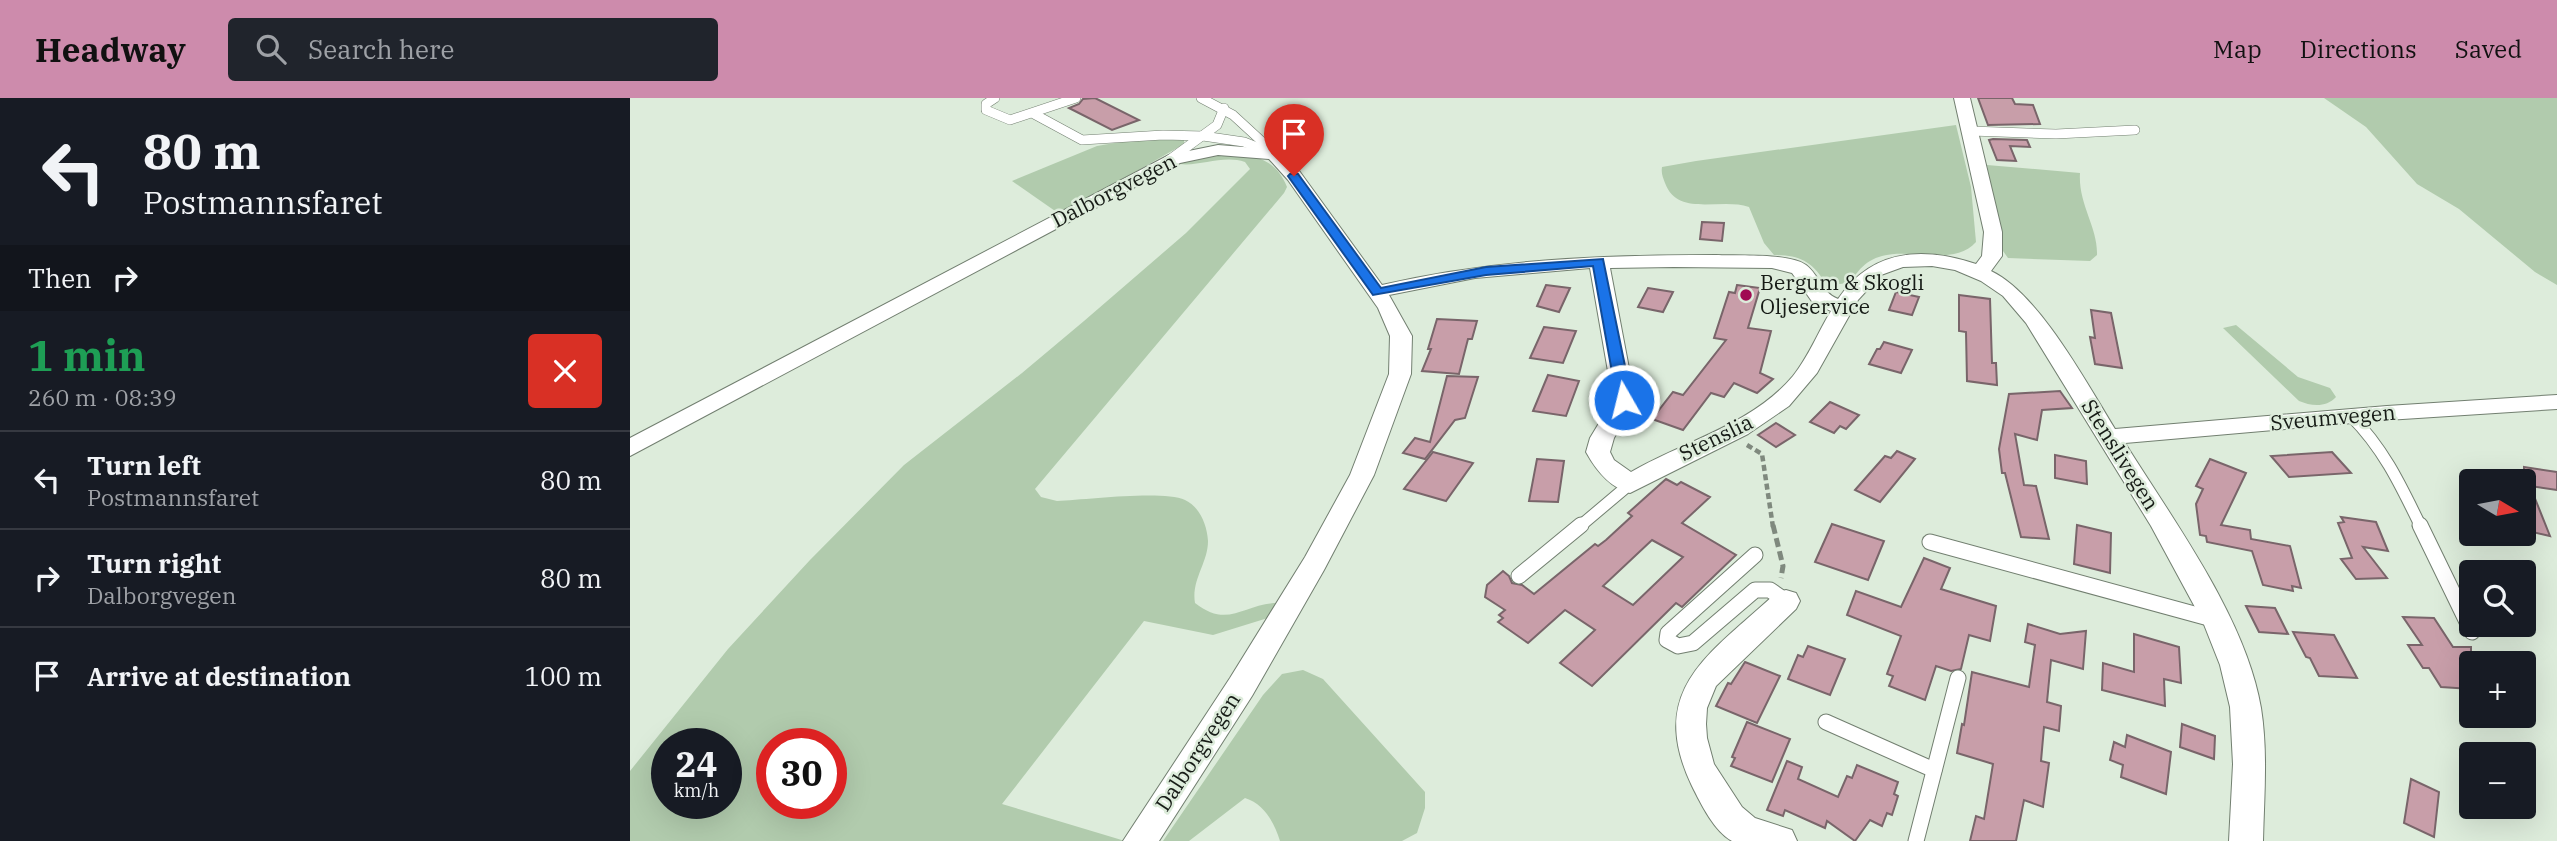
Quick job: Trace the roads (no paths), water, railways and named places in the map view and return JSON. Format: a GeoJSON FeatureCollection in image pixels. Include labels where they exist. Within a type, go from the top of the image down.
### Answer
{"type":"FeatureCollection","features":[{"type":"Feature","properties":{"kind":"street"},"geometry":{"type":"LineString","coordinates":[[1962,98],[1993,232],[1993,256],[1979,272]]}},
{"type":"Feature","properties":{"kind":"street","name":"Dalborgvegen"},"geometry":{"type":"LineString","coordinates":[[630,448],[1165,163],[1183,156],[1218,150],[1273,153],[1294,176],[1378,292],[1401,335],[1401,366],[1393,398],[1362,475],[1278,629],[1140,841]]}},
{"type":"Feature","properties":{"kind":"street","name":"Stenslia"},"geometry":{"type":"LineString","coordinates":[[1630,484],[1669,461],[1726,437],[1771,409],[1798,384],[1818,358],[1861,280],[1887,265],[1913,260],[1979,272]]}},
{"type":"Feature","properties":{"kind":"street"},"geometry":{"type":"LineString","coordinates":[[1599,262],[1624,400],[1621,413],[1601,440],[1598,452],[1611,471],[1630,484]]}},
{"type":"Feature","properties":{"kind":"street"},"geometry":{"type":"LineString","coordinates":[[1378,292],[1486,271],[1599,262],[1787,264],[1803,273],[1820,299],[1845,309]]}},
{"type":"Feature","properties":{"kind":"street","name":"Stenslivegen"},"geometry":{"type":"LineString","coordinates":[[1979,272],[2000,284],[2019,302],[2109,437],[2216,620],[2236,667],[2246,712],[2249,765],[2246,841]]}},
{"type":"Feature","properties":{"kind":"street","name":"Sveumvegen"},"geometry":{"type":"LineString","coordinates":[[2109,437],[2557,402]]}},
{"type":"Feature","properties":{"kind":"street"},"geometry":{"type":"LineString","coordinates":[[1780,841],[1736,826],[1696,762],[1690,718],[1696,691],[1704,677],[1781,598]]}},
{"type":"Feature","properties":{"kind":"lane"},"geometry":{"type":"LineString","coordinates":[[995,98],[986,104],[986,110],[1010,120],[1076,98]]}},
{"type":"Feature","properties":{"kind":"lane"},"geometry":{"type":"LineString","coordinates":[[1201,98],[1224,108],[1273,153]]}},
{"type":"Feature","properties":{"kind":"lane"},"geometry":{"type":"LineString","coordinates":[[1165,163],[1221,121],[1224,108]]}},
{"type":"Feature","properties":{"kind":"lane"},"geometry":{"type":"LineString","coordinates":[[1034,114],[1082,140],[1163,135],[1203,136],[1244,142],[1273,153]]}},
{"type":"Feature","properties":{"kind":"lane"},"geometry":{"type":"LineString","coordinates":[[1971,131],[2056,134],[2135,130]]}},
{"type":"Feature","properties":{"kind":"lane"},"geometry":{"type":"LineString","coordinates":[[2351,416],[2372,437],[2390,463],[2459,605]]}},
{"type":"Feature","properties":{"kind":"lane"},"geometry":{"type":"LineString","coordinates":[[1519,576],[1630,484]]}},
{"type":"Feature","properties":{"kind":"lane"},"geometry":{"type":"LineString","coordinates":[[1930,542],[2216,620]]}},
{"type":"Feature","properties":{"kind":"lane"},"geometry":{"type":"LineString","coordinates":[[1755,555],[1677,624],[1668,633],[1667,639],[1678,646],[1693,643],[1747,594],[1763,589],[1781,598]]}},
{"type":"Feature","properties":{"kind":"lane"},"geometry":{"type":"LineString","coordinates":[[1916,841],[1958,678]]}},
{"type":"Feature","properties":{"kind":"lane"},"geometry":{"type":"LineString","coordinates":[[1826,722],[1934,771]]}},
{"type":"Feature","properties":{"kind":"place","name":"Bergum & Skogli Oljeservice"},"geometry":{"type":"Point","coordinates":[1746,295]}}]}
